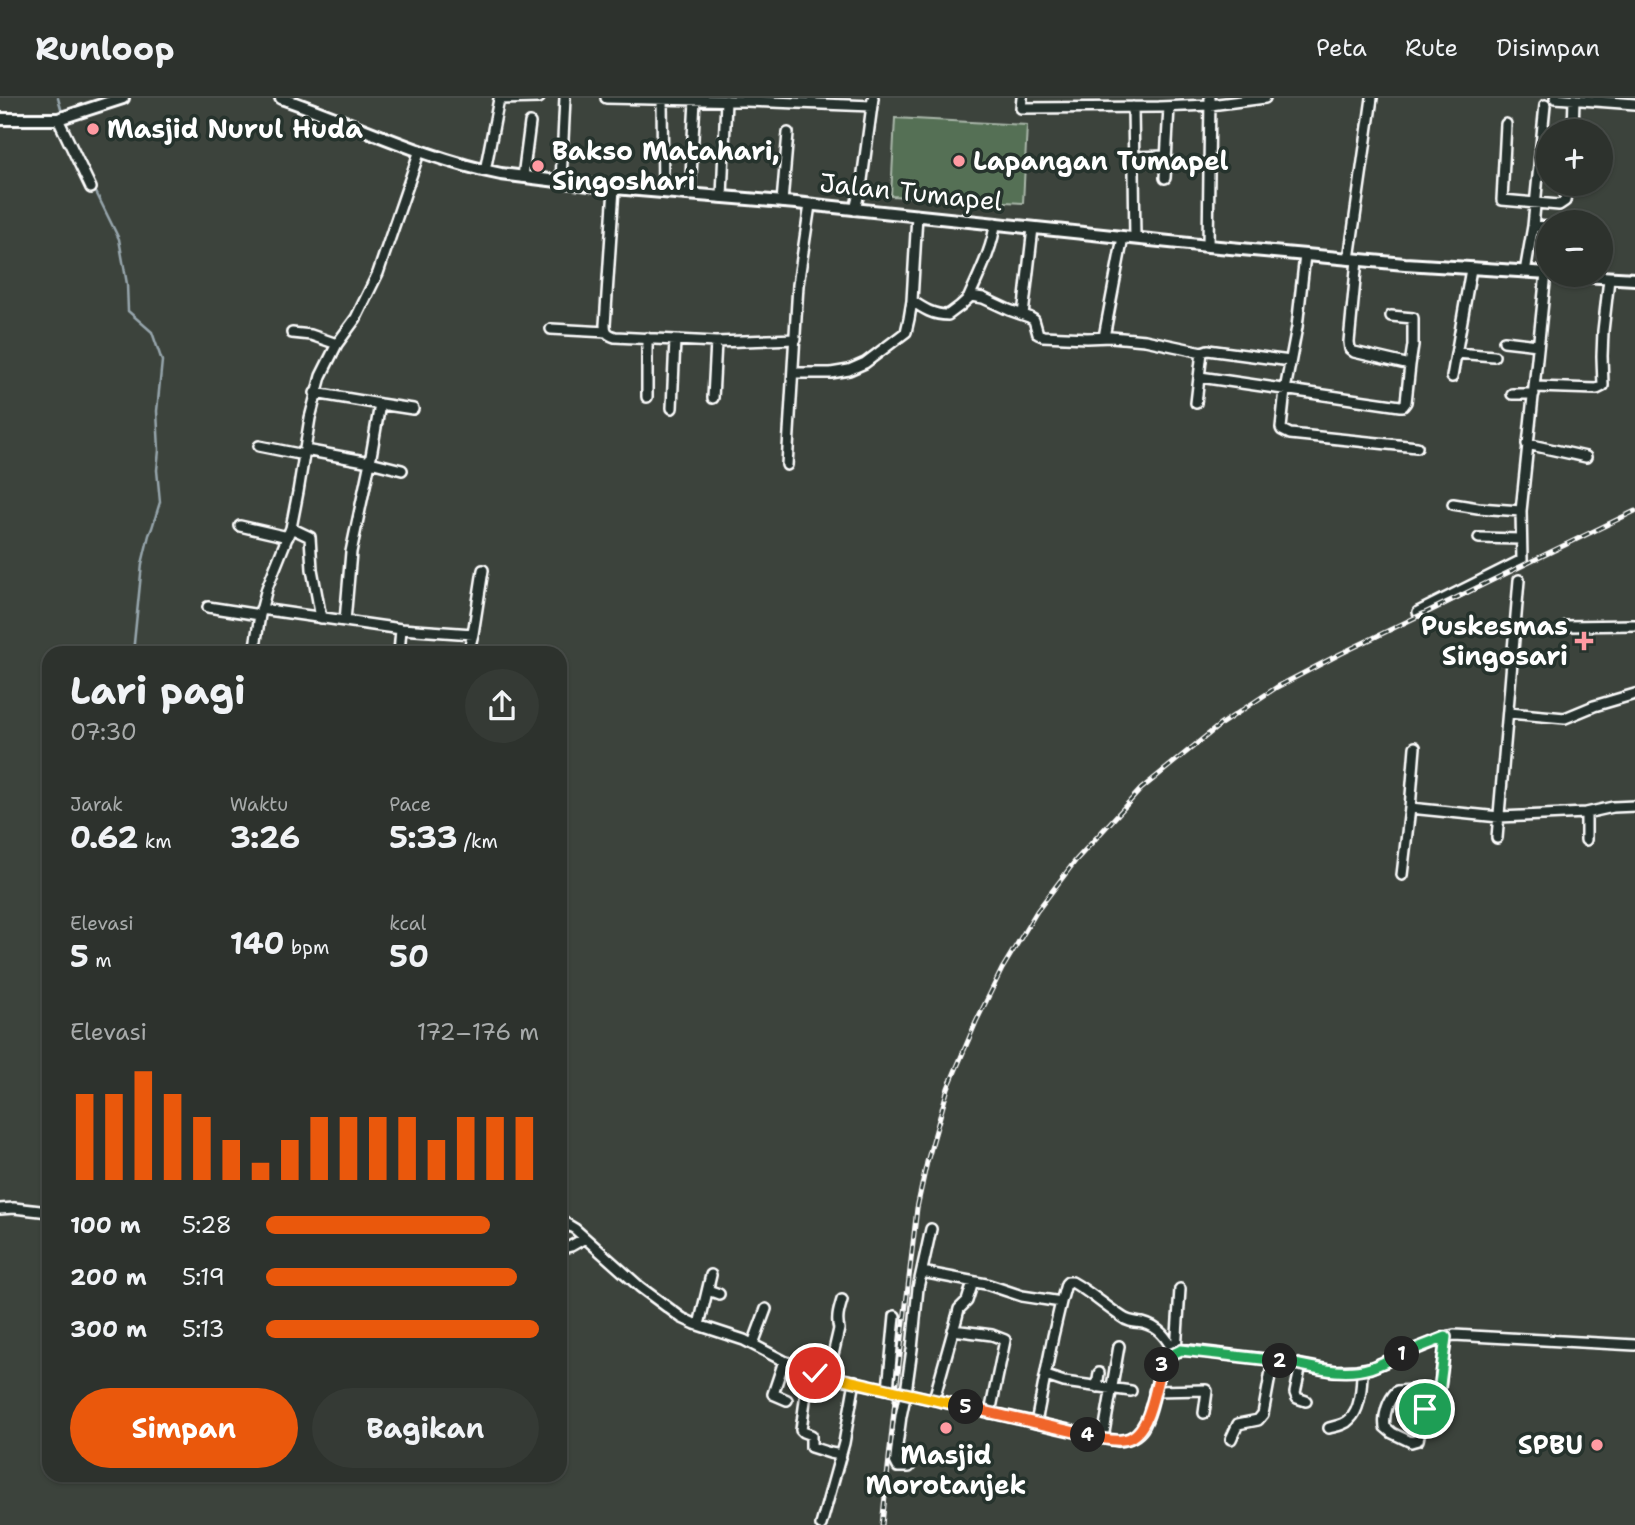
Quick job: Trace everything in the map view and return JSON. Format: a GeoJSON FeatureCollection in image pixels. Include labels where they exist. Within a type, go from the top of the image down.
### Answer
{"type":"FeatureCollection","features":[{"type":"Feature","properties":{"kind":"street"},"geometry":{"type":"LineString","coordinates":[[0,119],[61,118],[123,98]]}},
{"type":"Feature","properties":{"kind":"street","name":"Jalan Tumapel"},"geometry":{"type":"LineString","coordinates":[[281,98],[419,150],[485,170],[523,177],[1353,260],[1536,272]]}},
{"type":"Feature","properties":{"kind":"street"},"geometry":{"type":"LineString","coordinates":[[485,170],[499,99],[539,98]]}},
{"type":"Feature","properties":{"kind":"street"},"geometry":{"type":"LineString","coordinates":[[561,181],[565,98]]}},
{"type":"Feature","properties":{"kind":"street"},"geometry":{"type":"LineString","coordinates":[[606,98],[873,102],[855,210]]}},
{"type":"Feature","properties":{"kind":"street"},"geometry":{"type":"LineString","coordinates":[[1022,101],[1021,107],[1133,107],[1265,98]]}},
{"type":"Feature","properties":{"kind":"street"},"geometry":{"type":"LineString","coordinates":[[1372,98],[1353,260],[1349,342],[1350,349],[1354,352],[1410,365]]}},
{"type":"Feature","properties":{"kind":"street"},"geometry":{"type":"LineString","coordinates":[[1555,98],[1635,104]]}},
{"type":"Feature","properties":{"kind":"street"},"geometry":{"type":"LineString","coordinates":[[662,99],[663,192]]}},
{"type":"Feature","properties":{"kind":"street"},"geometry":{"type":"LineString","coordinates":[[1573,119],[1574,99]]}},
{"type":"Feature","properties":{"kind":"street"},"geometry":{"type":"LineString","coordinates":[[691,195],[695,100]]}},
{"type":"Feature","properties":{"kind":"street"},"geometry":{"type":"LineString","coordinates":[[722,197],[726,100]]}},
{"type":"Feature","properties":{"kind":"street"},"geometry":{"type":"LineString","coordinates":[[1208,246],[1210,102]]}},
{"type":"Feature","properties":{"kind":"street"},"geometry":{"type":"LineString","coordinates":[[1162,103],[1165,178]]}},
{"type":"Feature","properties":{"kind":"street"},"geometry":{"type":"LineString","coordinates":[[1525,272],[1536,202],[1545,105]]}},
{"type":"Feature","properties":{"kind":"street"},"geometry":{"type":"LineString","coordinates":[[1133,107],[1135,238]]}},
{"type":"Feature","properties":{"kind":"street"},"geometry":{"type":"LineString","coordinates":[[61,118],[91,188]]}},
{"type":"Feature","properties":{"kind":"street"},"geometry":{"type":"LineString","coordinates":[[523,177],[530,123]]}},
{"type":"Feature","properties":{"kind":"street"},"geometry":{"type":"LineString","coordinates":[[1506,124],[1501,198],[1503,201],[1561,205],[1566,196]]}},
{"type":"Feature","properties":{"kind":"street"},"geometry":{"type":"LineString","coordinates":[[782,202],[788,133]]}},
{"type":"Feature","properties":{"kind":"street"},"geometry":{"type":"LineString","coordinates":[[255,646],[267,588],[289,533],[320,376],[337,344],[356,318],[378,273],[419,150]]}},
{"type":"Feature","properties":{"kind":"street"},"geometry":{"type":"LineString","coordinates":[[1134,157],[1166,156]]}},
{"type":"Feature","properties":{"kind":"street"},"geometry":{"type":"LineString","coordinates":[[607,332],[605,325],[614,188]]}},
{"type":"Feature","properties":{"kind":"street"},"geometry":{"type":"LineString","coordinates":[[787,465],[798,285],[810,205]]}},
{"type":"Feature","properties":{"kind":"street"},"geometry":{"type":"LineString","coordinates":[[793,373],[849,370],[865,363],[906,332],[912,301],[917,215]]}},
{"type":"Feature","properties":{"kind":"street"},"geometry":{"type":"LineString","coordinates":[[912,301],[925,310],[948,315],[961,306],[969,297],[990,245],[995,223]]}},
{"type":"Feature","properties":{"kind":"street"},"geometry":{"type":"LineString","coordinates":[[1023,315],[1033,228]]}},
{"type":"Feature","properties":{"kind":"street"},"geometry":{"type":"LineString","coordinates":[[1104,337],[1123,237]]}},
{"type":"Feature","properties":{"kind":"street"},"geometry":{"type":"LineString","coordinates":[[1305,255],[1281,428],[1284,432],[1417,447]]}},
{"type":"Feature","properties":{"kind":"street"},"geometry":{"type":"LineString","coordinates":[[1452,377],[1471,269]]}},
{"type":"Feature","properties":{"kind":"street"},"geometry":{"type":"LineString","coordinates":[[1613,279],[1635,279]]}},
{"type":"Feature","properties":{"kind":"street"},"geometry":{"type":"LineString","coordinates":[[1418,612],[1521,561],[1521,512],[1527,444],[1545,287]]}},
{"type":"Feature","properties":{"kind":"street"},"geometry":{"type":"LineString","coordinates":[[1512,394],[1603,386],[1603,331],[1608,287]]}},
{"type":"Feature","properties":{"kind":"street"},"geometry":{"type":"LineString","coordinates":[[969,297],[983,298],[1034,320],[1038,334],[1043,337],[1144,340],[1202,352],[1208,350],[1290,361]]}},
{"type":"Feature","properties":{"kind":"street"},"geometry":{"type":"LineString","coordinates":[[1200,377],[1403,406],[1406,402],[1414,343],[1413,318],[1391,316]]}},
{"type":"Feature","properties":{"kind":"street"},"geometry":{"type":"LineString","coordinates":[[551,328],[607,332],[615,337],[716,342],[796,339]]}},
{"type":"Feature","properties":{"kind":"street"},"geometry":{"type":"LineString","coordinates":[[292,333],[311,335],[337,344]]}},
{"type":"Feature","properties":{"kind":"street"},"geometry":{"type":"LineString","coordinates":[[647,338],[647,397]]}},
{"type":"Feature","properties":{"kind":"street"},"geometry":{"type":"LineString","coordinates":[[672,408],[675,340]]}},
{"type":"Feature","properties":{"kind":"street"},"geometry":{"type":"LineString","coordinates":[[1504,341],[1538,345]]}},
{"type":"Feature","properties":{"kind":"street"},"geometry":{"type":"LineString","coordinates":[[713,398],[716,342]]}},
{"type":"Feature","properties":{"kind":"street"},"geometry":{"type":"LineString","coordinates":[[1196,403],[1202,352]]}},
{"type":"Feature","properties":{"kind":"street"},"geometry":{"type":"LineString","coordinates":[[1456,354],[1494,356]]}},
{"type":"Feature","properties":{"kind":"street"},"geometry":{"type":"LineString","coordinates":[[315,393],[414,409]]}},
{"type":"Feature","properties":{"kind":"street"},"geometry":{"type":"LineString","coordinates":[[345,621],[351,552],[380,404]]}},
{"type":"Feature","properties":{"kind":"street"},"geometry":{"type":"LineString","coordinates":[[1527,444],[1586,457]]}},
{"type":"Feature","properties":{"kind":"street"},"geometry":{"type":"LineString","coordinates":[[259,446],[370,462],[402,470]]}},
{"type":"Feature","properties":{"kind":"street"},"geometry":{"type":"LineString","coordinates":[[1453,504],[1521,512]]}},
{"type":"Feature","properties":{"kind":"street"},"geometry":{"type":"LineString","coordinates":[[240,526],[310,537],[312,569],[321,618]]}},
{"type":"Feature","properties":{"kind":"street"},"geometry":{"type":"LineString","coordinates":[[1479,538],[1520,539]]}},
{"type":"Feature","properties":{"kind":"street"},"geometry":{"type":"LineString","coordinates":[[469,646],[483,570]]}},
{"type":"Feature","properties":{"kind":"street"},"geometry":{"type":"LineString","coordinates":[[1497,838],[1519,580]]}},
{"type":"Feature","properties":{"kind":"street"},"geometry":{"type":"LineString","coordinates":[[208,607],[401,629],[472,634]]}},
{"type":"Feature","properties":{"kind":"street"},"geometry":{"type":"LineString","coordinates":[[1566,626],[1635,625]]}},
{"type":"Feature","properties":{"kind":"street"},"geometry":{"type":"LineString","coordinates":[[399,646],[401,629]]}},
{"type":"Feature","properties":{"kind":"street"},"geometry":{"type":"LineString","coordinates":[[1509,713],[1565,718],[1635,694]]}},
{"type":"Feature","properties":{"kind":"street"},"geometry":{"type":"LineString","coordinates":[[1402,874],[1415,747]]}},
{"type":"Feature","properties":{"kind":"street"},"geometry":{"type":"LineString","coordinates":[[1410,808],[1499,817],[1586,813],[1613,807],[1635,806]]}},
{"type":"Feature","properties":{"kind":"street"},"geometry":{"type":"LineString","coordinates":[[1586,813],[1586,840]]}},
{"type":"Feature","properties":{"kind":"street"},"geometry":{"type":"LineString","coordinates":[[0,1209],[42,1211]]}},
{"type":"Feature","properties":{"kind":"street"},"geometry":{"type":"LineString","coordinates":[[567,1224],[682,1318],[727,1333],[809,1371],[1103,1438],[1125,1440],[1142,1429],[1163,1362],[1175,1352],[1188,1350],[1273,1360],[1334,1371],[1362,1369],[1446,1337],[1468,1335],[1635,1345]]}},
{"type":"Feature","properties":{"kind":"street"},"geometry":{"type":"LineString","coordinates":[[909,1467],[898,1467],[895,1461],[930,1229]]}},
{"type":"Feature","properties":{"kind":"street"},"geometry":{"type":"LineString","coordinates":[[567,1247],[585,1238]]}},
{"type":"Feature","properties":{"kind":"street"},"geometry":{"type":"LineString","coordinates":[[922,1272],[986,1284],[1022,1296],[1061,1302]]}},
{"type":"Feature","properties":{"kind":"street"},"geometry":{"type":"LineString","coordinates":[[699,1325],[711,1275]]}},
{"type":"Feature","properties":{"kind":"street"},"geometry":{"type":"LineString","coordinates":[[934,1399],[959,1309],[967,1301],[974,1282]]}},
{"type":"Feature","properties":{"kind":"street"},"geometry":{"type":"LineString","coordinates":[[1036,1423],[1053,1336],[1067,1283],[1073,1283],[1125,1319],[1147,1325],[1161,1333],[1175,1352]]}},
{"type":"Feature","properties":{"kind":"street"},"geometry":{"type":"LineString","coordinates":[[1175,1352],[1180,1289]]}},
{"type":"Feature","properties":{"kind":"street"},"geometry":{"type":"LineString","coordinates":[[708,1290],[719,1294]]}},
{"type":"Feature","properties":{"kind":"street"},"geometry":{"type":"LineString","coordinates":[[828,1376],[839,1329],[836,1322],[842,1300]]}},
{"type":"Feature","properties":{"kind":"street"},"geometry":{"type":"LineString","coordinates":[[753,1344],[766,1310]]}},
{"type":"Feature","properties":{"kind":"street"},"geometry":{"type":"LineString","coordinates":[[888,1389],[895,1316]]}},
{"type":"Feature","properties":{"kind":"street"},"geometry":{"type":"LineString","coordinates":[[953,1330],[992,1335],[1005,1340],[990,1413]]}},
{"type":"Feature","properties":{"kind":"street"},"geometry":{"type":"LineString","coordinates":[[1437,1397],[1412,1390],[1397,1391],[1389,1402],[1385,1427],[1411,1442],[1416,1441],[1425,1409],[1429,1402],[1437,1397],[1440,1388],[1446,1337]]}},
{"type":"Feature","properties":{"kind":"street"},"geometry":{"type":"LineString","coordinates":[[1103,1438],[1119,1346]]}},
{"type":"Feature","properties":{"kind":"street"},"geometry":{"type":"LineString","coordinates":[[1231,1439],[1239,1422],[1258,1420],[1263,1415],[1273,1360]]}},
{"type":"Feature","properties":{"kind":"street"},"geometry":{"type":"LineString","coordinates":[[784,1361],[774,1396],[787,1400]]}},
{"type":"Feature","properties":{"kind":"street"},"geometry":{"type":"LineString","coordinates":[[1301,1364],[1295,1393],[1297,1398],[1306,1401]]}},
{"type":"Feature","properties":{"kind":"street"},"geometry":{"type":"LineString","coordinates":[[1329,1428],[1351,1419],[1356,1411],[1362,1369]]}},
{"type":"Feature","properties":{"kind":"street"},"geometry":{"type":"LineString","coordinates":[[809,1371],[801,1430],[810,1433],[811,1447],[823,1451],[842,1450]]}},
{"type":"Feature","properties":{"kind":"street"},"geometry":{"type":"LineString","coordinates":[[1097,1387],[1099,1373]]}},
{"type":"Feature","properties":{"kind":"street"},"geometry":{"type":"LineString","coordinates":[[1046,1376],[1064,1382],[1131,1391]]}},
{"type":"Feature","properties":{"kind":"street"},"geometry":{"type":"LineString","coordinates":[[821,1525],[842,1450],[855,1381]]}},
{"type":"Feature","properties":{"kind":"street"},"geometry":{"type":"LineString","coordinates":[[1154,1391],[1206,1390],[1204,1413]]}},
{"type":"Feature","properties":{"kind":"green space","name":"Lapangan Tumapel"},"geometry":{"type":"Polygon","coordinates":[[[895,118],[1027,125],[1023,203],[891,196],[895,118]]]}},
{"type":"Feature","properties":{"kind":"waterway"},"geometry":{"type":"LineString","coordinates":[[58,98],[62,112]]}},
{"type":"Feature","properties":{"kind":"waterway"},"geometry":{"type":"LineString","coordinates":[[93,186],[119,239],[127,284],[128,311],[152,332],[162,361],[157,411],[160,502],[142,564],[134,646]]}},
{"type":"Feature","properties":{"kind":"railway"},"geometry":{"type":"LineString","coordinates":[[882,1525],[917,1208],[927,1162],[948,1088],[976,1022],[1002,969],[1037,911],[1076,860],[1141,789],[1221,724],[1277,687],[1340,654],[1635,511]]}},
{"type":"Feature","properties":{"kind":"place","name":"Masjid Nurul Huda"},"geometry":{"type":"Point","coordinates":[93,129]}},
{"type":"Feature","properties":{"kind":"place","name":"Lapangan Tumapel"},"geometry":{"type":"Point","coordinates":[959,161]}},
{"type":"Feature","properties":{"kind":"place","name":"Bakso Matahari, Singoshari"},"geometry":{"type":"Point","coordinates":[538,166]}},
{"type":"Feature","properties":{"kind":"place","name":"Puskesmas Singosari"},"geometry":{"type":"Point","coordinates":[1584,641]}},
{"type":"Feature","properties":{"kind":"place","name":"Masjid Morotanjek"},"geometry":{"type":"Point","coordinates":[946,1428]}},
{"type":"Feature","properties":{"kind":"place","name":"SPBU"},"geometry":{"type":"Point","coordinates":[1597,1445]}},
{"type":"Feature","properties":{"kind":"route"},"geometry":{"type":"LineString","coordinates":[[815,1373],[1118,1441],[1131,1438],[1142,1429],[1163,1362],[1176,1351],[1188,1350],[1273,1360],[1334,1371],[1357,1370],[1370,1368],[1446,1337],[1439,1393],[1425,1409]]}}]}
